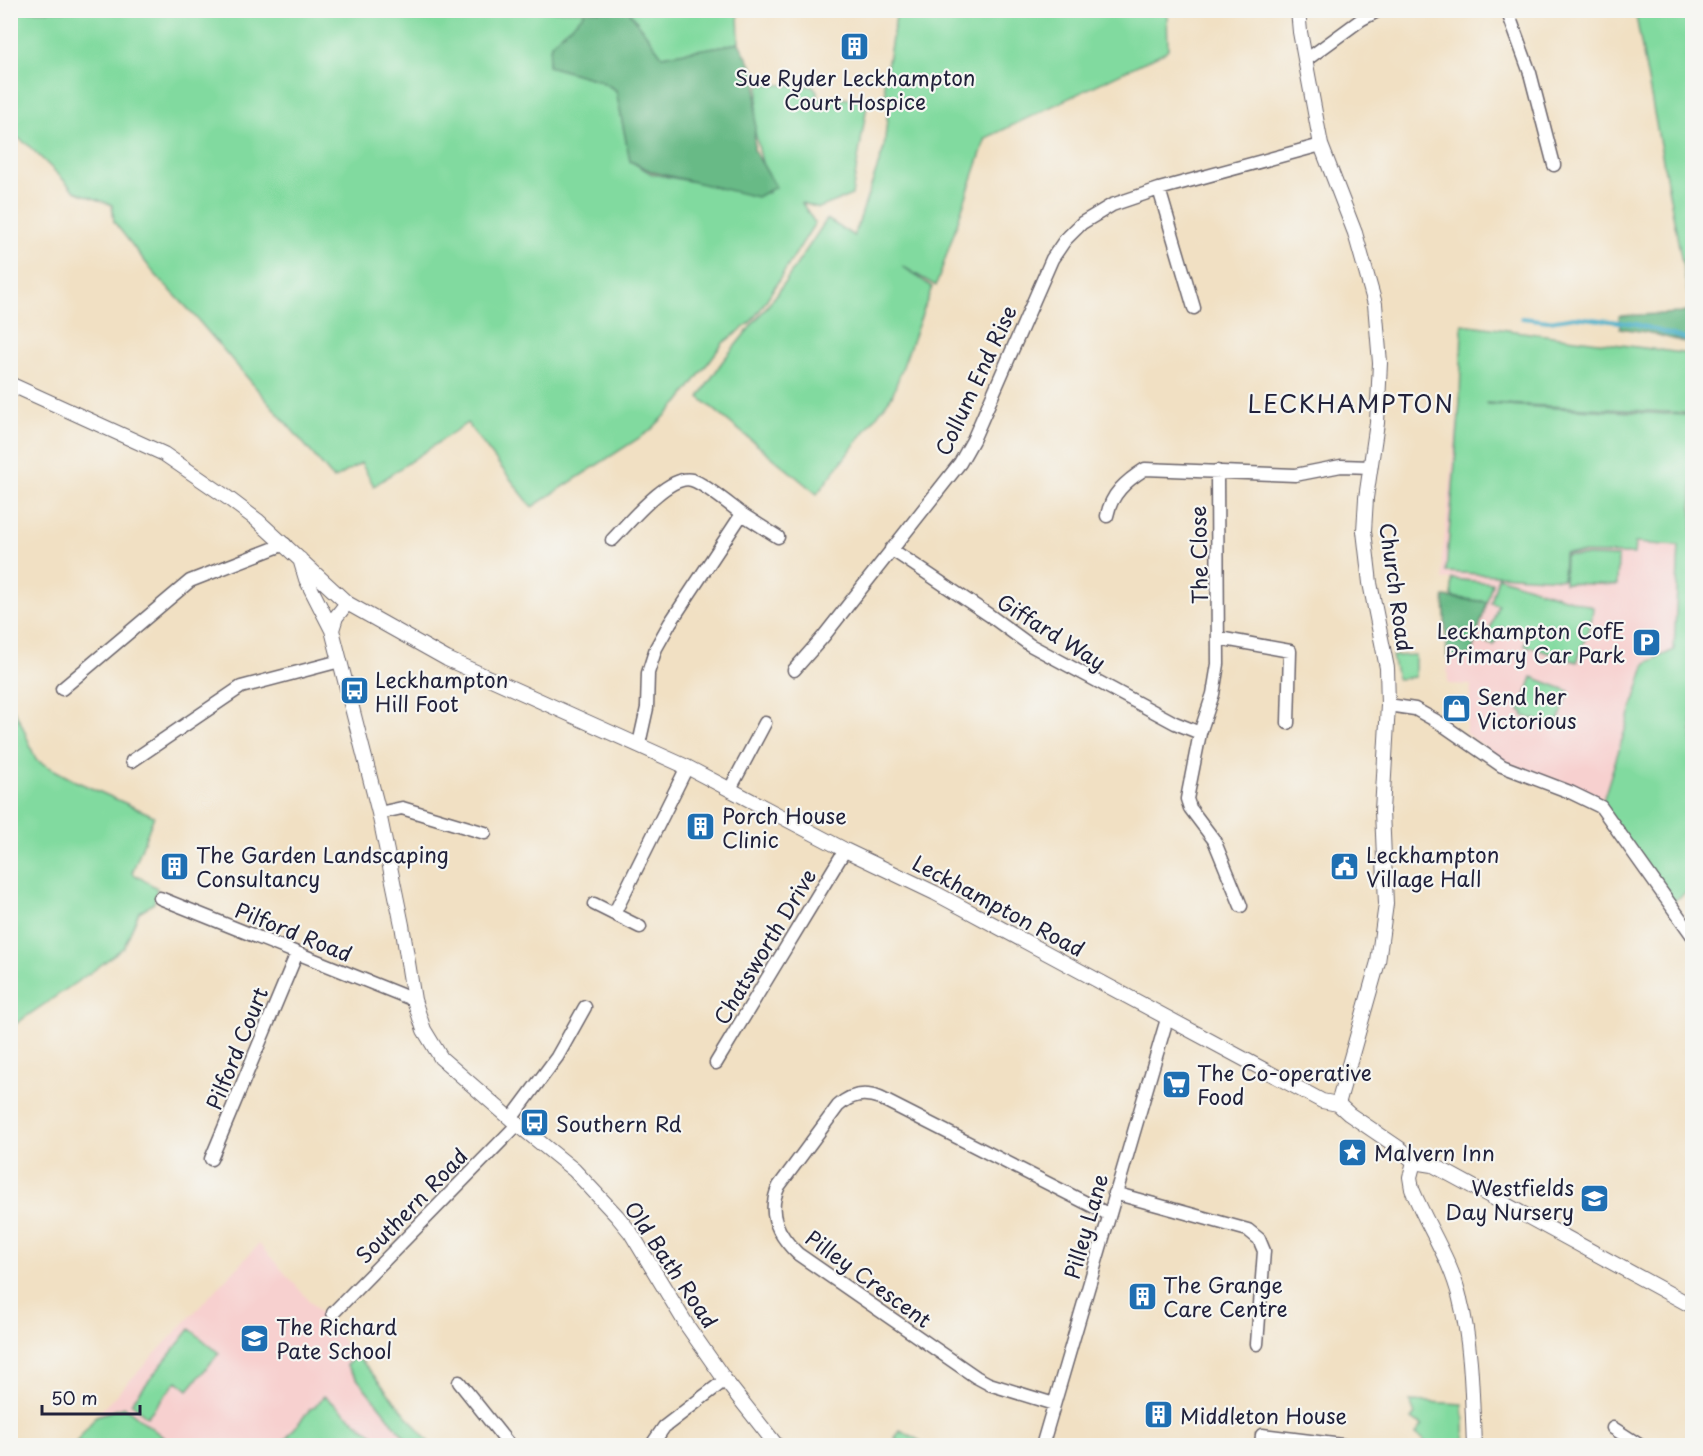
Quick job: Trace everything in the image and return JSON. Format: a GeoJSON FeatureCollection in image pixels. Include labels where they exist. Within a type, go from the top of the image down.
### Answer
{"type":"FeatureCollection","features":[{"type":"Feature","properties":{"kind":"street","name":"Church Road"},"geometry":{"type":"LineString","coordinates":[[1298,10],[1321,145],[1355,233],[1375,304],[1379,333],[1380,393],[1366,498],[1364,531],[1370,583],[1388,668],[1382,811],[1386,904],[1384,928],[1372,988],[1338,1104]]}},
{"type":"Feature","properties":{"kind":"street"},"geometry":{"type":"LineString","coordinates":[[1306,60],[1362,19],[1379,10]]}},
{"type":"Feature","properties":{"kind":"street"},"geometry":{"type":"LineString","coordinates":[[1507,10],[1530,73],[1554,165]]}},
{"type":"Feature","properties":{"kind":"street","name":"Collum End Rise"},"geometry":{"type":"LineString","coordinates":[[794,670],[823,637],[960,463],[973,440],[1052,259],[1065,240],[1082,223],[1101,210],[1159,189],[1321,145]]}},
{"type":"Feature","properties":{"kind":"street"},"geometry":{"type":"LineString","coordinates":[[1159,189],[1194,308]]}},
{"type":"Feature","properties":{"kind":"street","name":"Leckhampton Road"},"geometry":{"type":"LineString","coordinates":[[10,384],[164,454],[228,498],[285,544],[347,603],[447,659],[687,766],[845,850],[934,893],[1322,1101],[1338,1104],[1402,1150],[1414,1162],[1433,1165],[1692,1306]]}},
{"type":"Feature","properties":{"kind":"street"},"geometry":{"type":"LineString","coordinates":[[1107,516],[1109,503],[1115,495],[1129,480],[1145,469],[1295,475],[1341,466],[1371,466]]}},
{"type":"Feature","properties":{"kind":"street","name":"The Close"},"geometry":{"type":"LineString","coordinates":[[1217,471],[1218,664],[1213,694],[1200,733],[1187,800],[1190,808],[1214,840],[1241,906]]}},
{"type":"Feature","properties":{"kind":"street"},"geometry":{"type":"LineString","coordinates":[[612,540],[669,487],[679,481],[693,480],[777,537]]}},
{"type":"Feature","properties":{"kind":"street"},"geometry":{"type":"LineString","coordinates":[[639,744],[647,708],[648,673],[656,648],[742,514]]}},
{"type":"Feature","properties":{"kind":"street"},"geometry":{"type":"LineString","coordinates":[[62,689],[190,581],[285,544]]}},
{"type":"Feature","properties":{"kind":"street","name":"Giffard Way"},"geometry":{"type":"LineString","coordinates":[[891,549],[1030,645],[1175,723],[1200,733]]}},
{"type":"Feature","properties":{"kind":"street","name":"Old Bath Road"},"geometry":{"type":"LineString","coordinates":[[300,559],[306,579],[332,630],[379,813],[402,926],[414,1000],[424,1030],[441,1058],[514,1122],[574,1170],[617,1216],[631,1233],[688,1327],[725,1380],[777,1446]]}},
{"type":"Feature","properties":{"kind":"street"},"geometry":{"type":"LineString","coordinates":[[332,630],[336,617],[347,603]]}},
{"type":"Feature","properties":{"kind":"street"},"geometry":{"type":"LineString","coordinates":[[1219,638],[1290,651],[1288,723]]}},
{"type":"Feature","properties":{"kind":"street"},"geometry":{"type":"LineString","coordinates":[[132,761],[241,687],[340,662]]}},
{"type":"Feature","properties":{"kind":"street"},"geometry":{"type":"LineString","coordinates":[[1388,705],[1415,709],[1440,723],[1502,766],[1570,792],[1601,807],[1692,935]]}},
{"type":"Feature","properties":{"kind":"street"},"geometry":{"type":"LineString","coordinates":[[730,789],[765,723]]}},
{"type":"Feature","properties":{"kind":"street"},"geometry":{"type":"LineString","coordinates":[[614,914],[687,766]]}},
{"type":"Feature","properties":{"kind":"street"},"geometry":{"type":"LineString","coordinates":[[379,813],[402,808],[485,833]]}},
{"type":"Feature","properties":{"kind":"street","name":"Chatsworth Drive"},"geometry":{"type":"LineString","coordinates":[[716,1063],[845,850]]}},
{"type":"Feature","properties":{"kind":"street","name":"Pilford Road"},"geometry":{"type":"LineString","coordinates":[[160,898],[414,1000]]}},
{"type":"Feature","properties":{"kind":"street"},"geometry":{"type":"LineString","coordinates":[[594,904],[640,927]]}},
{"type":"Feature","properties":{"kind":"street","name":"Pilford Court"},"geometry":{"type":"LineString","coordinates":[[211,1159],[297,953]]}},
{"type":"Feature","properties":{"kind":"street","name":"Southern Road"},"geometry":{"type":"LineString","coordinates":[[333,1313],[514,1122],[557,1057],[585,1007]]}},
{"type":"Feature","properties":{"kind":"street","name":"Pilley Lane"},"geometry":{"type":"LineString","coordinates":[[1042,1446],[1114,1193],[1167,1019]]}},
{"type":"Feature","properties":{"kind":"street","name":"Pilley Crescent"},"geometry":{"type":"LineString","coordinates":[[1054,1404],[989,1384],[976,1377],[798,1254],[775,1224],[774,1200],[779,1186],[838,1106],[851,1097],[865,1094],[880,1098],[1108,1214]]}},
{"type":"Feature","properties":{"kind":"street"},"geometry":{"type":"LineString","coordinates":[[1414,1162],[1410,1177],[1412,1189],[1447,1262],[1460,1298],[1469,1351],[1474,1446]]}},
{"type":"Feature","properties":{"kind":"street"},"geometry":{"type":"LineString","coordinates":[[1114,1193],[1248,1230],[1259,1239],[1264,1251],[1257,1344]]}},
{"type":"Feature","properties":{"kind":"street"},"geometry":{"type":"LineString","coordinates":[[651,1446],[664,1427],[725,1380]]}},
{"type":"Feature","properties":{"kind":"street"},"geometry":{"type":"LineString","coordinates":[[459,1382],[510,1446]]}},
{"type":"Feature","properties":{"kind":"street"},"geometry":{"type":"LineString","coordinates":[[1613,1428],[1641,1446]]}},
{"type":"Feature","properties":{"kind":"street"},"geometry":{"type":"LineString","coordinates":[[1260,1446],[1262,1435],[1350,1446]]}},
{"type":"Feature","properties":{"kind":"shaded area"},"geometry":{"type":"Polygon","coordinates":[[[1459,402],[1685,416],[1674,650],[1646,663],[1603,799],[1585,789],[1509,764],[1465,733],[1471,685],[1448,684],[1444,597],[1452,597],[1452,579],[1443,580],[1442,561],[1459,402]]]}},
{"type":"Feature","properties":{"kind":"shaded area","name":"The Richard Pate School"},"geometry":{"type":"Polygon","coordinates":[[[259,1244],[367,1367],[431,1445],[74,1446],[96,1416],[259,1244]]]}},
{"type":"Feature","properties":{"kind":"green space"},"geometry":{"type":"Polygon","coordinates":[[[10,11],[584,11],[585,14],[551,44],[548,66],[598,80],[616,90],[630,161],[652,174],[769,193],[754,128],[761,84],[813,86],[817,91],[817,98],[868,99],[852,195],[819,208],[802,203],[815,223],[750,323],[723,343],[679,402],[650,431],[532,507],[467,423],[374,486],[361,463],[334,479],[192,313],[154,273],[114,222],[112,205],[75,191],[28,145],[11,133],[10,11]]]}},
{"type":"Feature","properties":{"kind":"green space"},"geometry":{"type":"Polygon","coordinates":[[[584,11],[629,11],[662,56],[739,43],[757,76],[754,150],[776,187],[757,197],[653,172],[630,161],[616,90],[598,80],[548,66],[551,44],[584,14],[584,11]]]}},
{"type":"Feature","properties":{"kind":"green space"},"geometry":{"type":"Polygon","coordinates":[[[629,11],[738,11],[739,43],[662,56],[629,11]]]}},
{"type":"Feature","properties":{"kind":"green space"},"geometry":{"type":"Polygon","coordinates":[[[897,11],[1167,11],[1168,49],[986,138],[936,286],[902,266],[932,287],[892,396],[817,494],[699,397],[722,362],[777,294],[827,219],[854,236],[884,148],[888,110],[884,83],[897,11]]]}},
{"type":"Feature","properties":{"kind":"green space"},"geometry":{"type":"Polygon","coordinates":[[[1635,11],[1692,11],[1692,316],[1635,11]]]}},
{"type":"Feature","properties":{"kind":"green space"},"geometry":{"type":"Polygon","coordinates":[[[1692,310],[1692,344],[1620,328],[1619,316],[1681,313],[1692,310]]]}},
{"type":"Feature","properties":{"kind":"green space"},"geometry":{"type":"Polygon","coordinates":[[[1462,324],[1689,354],[1689,360],[1692,359],[1692,888],[1670,904],[1601,807],[1646,663],[1674,650],[1679,546],[1635,543],[1634,554],[1564,553],[1563,579],[1446,572],[1460,402],[1462,324]],[[1486,403],[1685,415],[1685,413],[1486,403]]]}},
{"type":"Feature","properties":{"kind":"green space"},"geometry":{"type":"Polygon","coordinates":[[[1565,555],[1618,557],[1617,585],[1564,583],[1565,555]]]}},
{"type":"Feature","properties":{"kind":"green space"},"geometry":{"type":"Polygon","coordinates":[[[1498,577],[1593,607],[1592,618],[1577,662],[1524,645],[1527,636],[1501,627],[1494,645],[1486,643],[1498,605],[1491,603],[1498,577]]]}},
{"type":"Feature","properties":{"kind":"green space"},"geometry":{"type":"Polygon","coordinates":[[[1452,579],[1492,583],[1487,602],[1452,597],[1452,579]]]}},
{"type":"Feature","properties":{"kind":"green space"},"geometry":{"type":"Polygon","coordinates":[[[1444,597],[1487,602],[1471,655],[1447,658],[1444,597]]]}},
{"type":"Feature","properties":{"kind":"green space"},"geometry":{"type":"Polygon","coordinates":[[[1415,655],[1415,677],[1397,679],[1392,656],[1415,655]]]}},
{"type":"Feature","properties":{"kind":"green space"},"geometry":{"type":"Polygon","coordinates":[[[1532,677],[1569,691],[1557,726],[1523,716],[1524,712],[1520,711],[1532,677]]]}},
{"type":"Feature","properties":{"kind":"green space"},"geometry":{"type":"Polygon","coordinates":[[[11,705],[36,760],[73,780],[154,816],[132,873],[157,888],[154,903],[139,912],[124,947],[11,1027],[11,705]]]}},
{"type":"Feature","properties":{"kind":"green space"},"geometry":{"type":"Polygon","coordinates":[[[190,1329],[219,1353],[188,1390],[177,1381],[147,1417],[131,1403],[190,1329]]]}},
{"type":"Feature","properties":{"kind":"green space"},"geometry":{"type":"Polygon","coordinates":[[[356,1356],[431,1445],[411,1445],[346,1365],[356,1356]]]}},
{"type":"Feature","properties":{"kind":"green space"},"geometry":{"type":"Polygon","coordinates":[[[324,1396],[383,1445],[281,1445],[310,1409],[315,1407],[324,1396]]]}},
{"type":"Feature","properties":{"kind":"green space"},"geometry":{"type":"Polygon","coordinates":[[[1410,1401],[1463,1404],[1465,1445],[1421,1445],[1424,1440],[1416,1434],[1422,1426],[1412,1419],[1415,1415],[1410,1401]]]}},
{"type":"Feature","properties":{"kind":"green space"},"geometry":{"type":"Polygon","coordinates":[[[125,1407],[173,1445],[74,1445],[96,1416],[125,1407]]]}},
{"type":"Feature","properties":{"kind":"green space"},"geometry":{"type":"Polygon","coordinates":[[[900,1430],[926,1444],[900,1445],[895,1438],[900,1430]]]}},
{"type":"Feature","properties":{"kind":"waterway"},"geometry":{"type":"LineString","coordinates":[[1522,318],[1549,321],[1575,317],[1636,324],[1692,341]]}},
{"type":"Feature","properties":{"kind":"place","name":"Sue Ryder Leckhampton Court Hospice"},"geometry":{"type":"Point","coordinates":[855,46]}},
{"type":"Feature","properties":{"kind":"place","name":"Leckhampton CofE Primary Car Park"},"geometry":{"type":"Point","coordinates":[1646,642]}},
{"type":"Feature","properties":{"kind":"place","name":"Leckhampton Hill Foot"},"geometry":{"type":"Point","coordinates":[354,691]}},
{"type":"Feature","properties":{"kind":"place","name":"Send her Victorious"},"geometry":{"type":"Point","coordinates":[1456,708]}},
{"type":"Feature","properties":{"kind":"place","name":"Porch House Clinic"},"geometry":{"type":"Point","coordinates":[701,827]}},
{"type":"Feature","properties":{"kind":"place","name":"The Garden Landscaping Consultancy"},"geometry":{"type":"Point","coordinates":[175,866]}},
{"type":"Feature","properties":{"kind":"place","name":"Leckhampton Village Hall"},"geometry":{"type":"Point","coordinates":[1345,866]}},
{"type":"Feature","properties":{"kind":"place","name":"The Co-operative Food"},"geometry":{"type":"Point","coordinates":[1176,1084]}},
{"type":"Feature","properties":{"kind":"place","name":"Southern Rd"},"geometry":{"type":"Point","coordinates":[535,1123]}},
{"type":"Feature","properties":{"kind":"place","name":"Malvern Inn"},"geometry":{"type":"Point","coordinates":[1353,1152]}},
{"type":"Feature","properties":{"kind":"place","name":"Westfields Day Nursery"},"geometry":{"type":"Point","coordinates":[1595,1199]}},
{"type":"Feature","properties":{"kind":"place","name":"The Grange Care Centre"},"geometry":{"type":"Point","coordinates":[1142,1296]}},
{"type":"Feature","properties":{"kind":"place","name":"The Richard Pate School"},"geometry":{"type":"Point","coordinates":[255,1338]}},
{"type":"Feature","properties":{"kind":"place","name":"Middleton House"},"geometry":{"type":"Point","coordinates":[1159,1415]}},
{"type":"Feature","properties":{"kind":"district","name":"LECKHAMPTON"},"geometry":{"type":"Point","coordinates":[1351,403]}}]}
